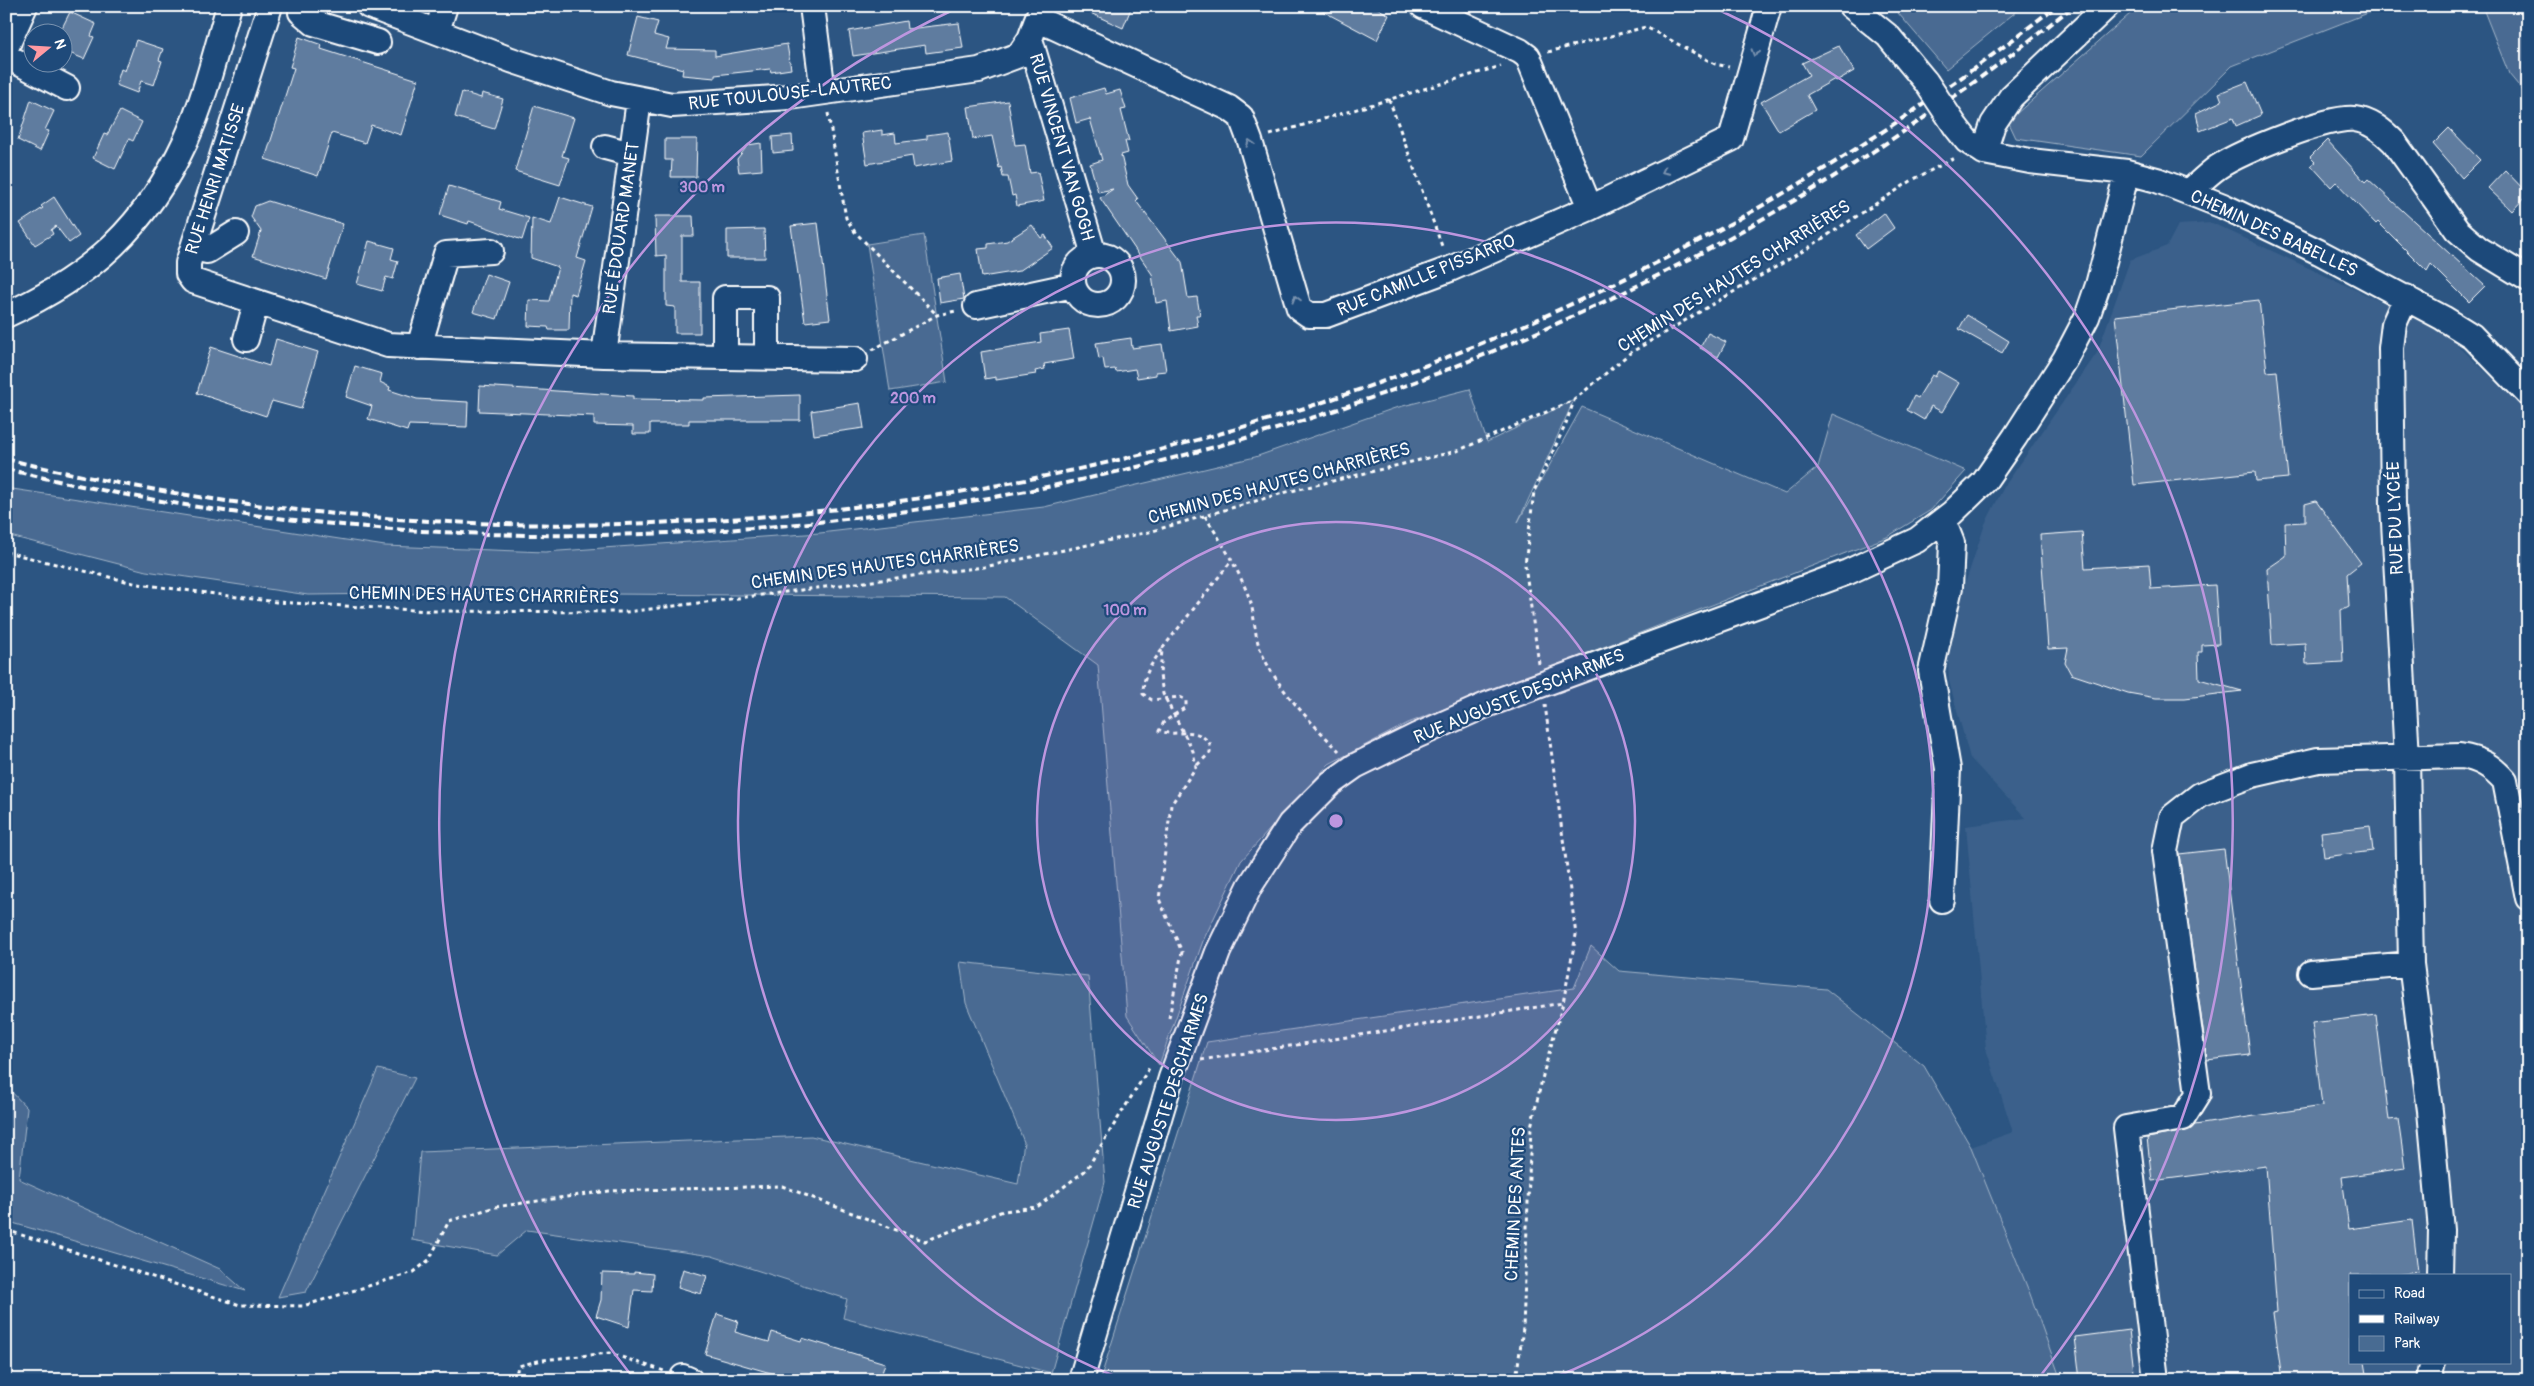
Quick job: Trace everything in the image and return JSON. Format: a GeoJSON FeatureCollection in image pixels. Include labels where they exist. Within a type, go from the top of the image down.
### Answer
{"type":"FeatureCollection","features":[{"type":"Feature","properties":{"kind":"street"},"geometry":{"type":"LineString","coordinates":[[6,48],[25,6]]}},
{"type":"Feature","properties":{"kind":"street"},"geometry":{"type":"LineString","coordinates":[[6,315],[63,287],[88,268],[119,240],[158,193],[187,138],[229,6]]}},
{"type":"Feature","properties":{"kind":"street","name":"RUE HENRI MATISSE"},"geometry":{"type":"LineString","coordinates":[[270,6],[193,248],[188,274],[193,281],[256,303],[388,345],[412,346]]}},
{"type":"Feature","properties":{"kind":"street"},"geometry":{"type":"LineString","coordinates":[[302,6],[301,12],[314,23],[378,42]]}},
{"type":"Feature","properties":{"kind":"street","name":"RUE TOULOUSE-LAUTREC"},"geometry":{"type":"LineString","coordinates":[[369,6],[511,60],[639,100],[672,105],[693,105],[823,92],[979,70],[1019,55],[1036,22]]}},
{"type":"Feature","properties":{"kind":"street"},"geometry":{"type":"LineString","coordinates":[[437,31],[445,6]]}},
{"type":"Feature","properties":{"kind":"street"},"geometry":{"type":"LineString","coordinates":[[812,6],[823,92]]}},
{"type":"Feature","properties":{"kind":"street"},"geometry":{"type":"LineString","coordinates":[[1423,6],[1520,51],[1528,58],[1590,208]]}},
{"type":"Feature","properties":{"kind":"street","name":"RUE CAMILLE PISSARRO"},"geometry":{"type":"LineString","coordinates":[[1036,22],[1229,108],[1241,117],[1250,141],[1299,308],[1309,315],[1326,315],[1450,269],[1590,208],[1731,139],[1769,6]]}},
{"type":"Feature","properties":{"kind":"street"},"geometry":{"type":"LineString","coordinates":[[1850,6],[1876,26],[1910,62],[1956,127],[1980,150],[1993,124],[2011,97],[2107,6]]}},
{"type":"Feature","properties":{"kind":"street","name":"RUE VINCENT VAN GOGH"},"geometry":{"type":"LineString","coordinates":[[1036,22],[1094,256]]}},
{"type":"Feature","properties":{"kind":"street"},"geometry":{"type":"LineString","coordinates":[[6,56],[66,88]]}},
{"type":"Feature","properties":{"kind":"street","name":"RUE ÉDOUARD MANET"},"geometry":{"type":"LineString","coordinates":[[604,355],[639,100]]}},
{"type":"Feature","properties":{"kind":"street"},"geometry":{"type":"LineString","coordinates":[[2189,192],[2219,167],[2250,152],[2332,121],[2356,119],[2381,130],[2394,142],[2457,230],[2479,250],[2528,279]]}},
{"type":"Feature","properties":{"kind":"street"},"geometry":{"type":"LineString","coordinates":[[605,147],[631,154]]}},
{"type":"Feature","properties":{"kind":"street","name":"CHEMIN DES BABELLES"},"geometry":{"type":"LineString","coordinates":[[1980,150],[2030,161],[2127,172],[2189,192],[2319,252],[2406,297],[2472,336],[2528,394]]}},
{"type":"Feature","properties":{"kind":"street","name":"RUE AUGUSTE DESCHARMES"},"geometry":{"type":"LineString","coordinates":[[1081,1380],[1176,1064],[1218,952],[1250,886],[1290,824],[1332,783],[1355,766],[1486,705],[1848,572],[1917,540],[1943,520],[1984,482],[2016,437],[2065,359],[2086,317],[2098,285],[2127,172]]}},
{"type":"Feature","properties":{"kind":"street"},"geometry":{"type":"LineString","coordinates":[[193,248],[207,250],[236,233]]}},
{"type":"Feature","properties":{"kind":"street"},"geometry":{"type":"LineString","coordinates":[[491,251],[446,254],[412,346],[604,355],[855,359]]}},
{"type":"Feature","properties":{"kind":"street","name":"RUE VINCENT VAN GOGH"},"geometry":{"type":"LineString","coordinates":[[1094,256],[1110,258],[1116,263],[1122,278],[1118,294],[1105,304],[1097,305],[1082,299],[1073,285],[1075,269],[1086,258],[1094,256]]}},
{"type":"Feature","properties":{"kind":"street"},"geometry":{"type":"LineString","coordinates":[[976,306],[1073,285]]}},
{"type":"Feature","properties":{"kind":"street","name":"RUE DU LYCÉE"},"geometry":{"type":"LineString","coordinates":[[2406,297],[2394,324],[2391,348],[2393,504],[2406,750],[2412,964],[2442,1230],[2440,1274]]}},
{"type":"Feature","properties":{"kind":"street"},"geometry":{"type":"LineString","coordinates":[[725,356],[725,298],[766,298],[767,357]]}},
{"type":"Feature","properties":{"kind":"street"},"geometry":{"type":"LineString","coordinates":[[246,339],[256,303]]}},
{"type":"Feature","properties":{"kind":"street"},"geometry":{"type":"LineString","coordinates":[[1942,900],[1948,769],[1931,670],[1950,587],[1952,542],[1943,520]]}},
{"type":"Feature","properties":{"kind":"street"},"geometry":{"type":"LineString","coordinates":[[2156,1380],[2126,1128],[2183,1118],[2198,1094],[2165,851],[2172,817],[2200,795],[2252,775],[2318,760],[2406,750],[2474,758],[2493,767],[2505,781],[2528,898]]}},
{"type":"Feature","properties":{"kind":"street"},"geometry":{"type":"LineString","coordinates":[[2311,974],[2412,964]]}},
{"type":"Feature","properties":{"kind":"street"},"geometry":{"type":"LineString","coordinates":[[2429,1380],[2433,1364]]}},
{"type":"Feature","properties":{"kind":"path"},"geometry":{"type":"LineString","coordinates":[[1250,141],[1528,58],[1646,27],[1715,64],[1749,71]]}},
{"type":"Feature","properties":{"kind":"path"},"geometry":{"type":"LineString","coordinates":[[823,92],[846,218],[855,232],[937,315],[855,359]]}},
{"type":"Feature","properties":{"kind":"path"},"geometry":{"type":"LineString","coordinates":[[1389,99],[1450,269]]}},
{"type":"Feature","properties":{"kind":"path","name":"CHEMIN DES HAUTES CHARRIÈRES"},"geometry":{"type":"LineString","coordinates":[[6,552],[138,584],[276,602],[431,611],[626,612],[984,567],[1149,532],[1283,493],[1457,451],[1574,400],[1630,353],[1808,248],[1914,179],[1980,150]]}},
{"type":"Feature","properties":{"kind":"path"},"geometry":{"type":"LineString","coordinates":[[1205,516],[1232,560],[1250,601],[1260,648],[1282,686],[1309,720],[1355,766]]}},
{"type":"Feature","properties":{"kind":"path"},"geometry":{"type":"LineString","coordinates":[[1167,1027],[1182,952],[1159,899],[1167,827],[1171,805],[1196,766],[1210,753],[1210,744],[1204,736],[1195,732],[1172,735],[1159,731],[1164,722],[1186,707],[1186,700],[1180,697],[1152,700],[1143,694],[1143,683],[1148,667],[1232,560]]}},
{"type":"Feature","properties":{"kind":"path"},"geometry":{"type":"LineString","coordinates":[[1162,649],[1160,675],[1166,699],[1193,751],[1196,766]]}},
{"type":"Feature","properties":{"kind":"path","name":"CHEMIN DES ANTES"},"geometry":{"type":"LineString","coordinates":[[1176,1064],[1563,1003],[1544,1070],[1531,1127],[1523,1328],[1516,1380]]}},
{"type":"Feature","properties":{"kind":"path"},"geometry":{"type":"LineString","coordinates":[[6,1230],[240,1305],[303,1306],[414,1272],[429,1260],[449,1221],[495,1207],[609,1190],[782,1186],[924,1241],[1003,1211],[1037,1206],[1086,1170],[1152,1063]]}},
{"type":"Feature","properties":{"kind":"path"},"geometry":{"type":"LineString","coordinates":[[515,1380],[518,1366],[542,1360],[609,1354],[686,1379]]}},
{"type":"Feature","properties":{"kind":"shaded area"},"geometry":{"type":"Polygon","coordinates":[[[2212,223],[2442,330],[2528,413],[2528,1380],[2061,1380],[2030,1294],[1971,1147],[2013,1132],[1986,1049],[1966,826],[2026,818],[1970,758],[1949,681],[1947,638],[1985,524],[2004,487],[2097,353],[2130,260],[2167,246],[2178,225],[2212,223]]]}},
{"type":"Feature","properties":{"kind":"green space"},"geometry":{"type":"Polygon","coordinates":[[[1892,6],[2023,6],[1946,69],[1892,6]]]}},
{"type":"Feature","properties":{"kind":"green space"},"geometry":{"type":"Polygon","coordinates":[[[2139,6],[2386,6],[2232,66],[2141,156],[2016,138],[2008,121],[2139,6]]]}},
{"type":"Feature","properties":{"kind":"green space"},"geometry":{"type":"Polygon","coordinates":[[[2482,6],[2528,6],[2528,97],[2509,74],[2482,6]]]}},
{"type":"Feature","properties":{"kind":"green space"},"geometry":{"type":"Polygon","coordinates":[[[924,235],[947,382],[890,391],[867,244],[924,235]]]}},
{"type":"Feature","properties":{"kind":"green space"},"geometry":{"type":"Polygon","coordinates":[[[1470,389],[1487,442],[1574,400],[1518,522],[1582,407],[1785,494],[1818,467],[1833,414],[1966,471],[1931,510],[1887,537],[1408,723],[1329,764],[1241,861],[1203,941],[1159,1065],[1127,1016],[1098,665],[1005,597],[479,593],[308,595],[146,571],[6,535],[6,488],[385,546],[545,552],[820,533],[1044,507],[1255,457],[1395,408],[1470,389]]]}},
{"type":"Feature","properties":{"kind":"green space"},"geometry":{"type":"Polygon","coordinates":[[[1591,946],[1619,971],[1826,989],[1924,1066],[1971,1147],[2030,1294],[2061,1380],[1100,1380],[1207,1042],[1574,988],[1591,946]]]}},
{"type":"Feature","properties":{"kind":"green space"},"geometry":{"type":"Polygon","coordinates":[[[960,962],[1088,976],[1105,1182],[1051,1373],[843,1318],[847,1299],[712,1256],[527,1230],[497,1255],[412,1240],[420,1152],[811,1136],[1018,1184],[1024,1142],[966,1003],[960,962]]]}},
{"type":"Feature","properties":{"kind":"green space"},"geometry":{"type":"Polygon","coordinates":[[[378,1069],[415,1078],[306,1292],[278,1297],[378,1069]]]}},
{"type":"Feature","properties":{"kind":"green space"},"geometry":{"type":"Polygon","coordinates":[[[6,1086],[27,1108],[19,1179],[220,1269],[245,1291],[6,1221],[6,1086]]]}},
{"type":"Feature","properties":{"kind":"building"},"geometry":{"type":"Polygon","coordinates":[[[1075,6],[1132,6],[1123,28],[1075,6]]]}},
{"type":"Feature","properties":{"kind":"building"},"geometry":{"type":"Polygon","coordinates":[[[1313,6],[1374,6],[1389,15],[1377,40],[1313,6]]]}},
{"type":"Feature","properties":{"kind":"building"},"geometry":{"type":"Polygon","coordinates":[[[70,12],[96,24],[91,36],[94,37],[84,59],[72,54],[72,22],[65,22],[70,12]]]}},
{"type":"Feature","properties":{"kind":"building"},"geometry":{"type":"Polygon","coordinates":[[[638,17],[658,22],[654,35],[669,39],[666,49],[715,50],[715,56],[787,44],[791,69],[771,72],[770,69],[715,75],[715,78],[682,75],[683,69],[628,55],[638,17]]]}},
{"type":"Feature","properties":{"kind":"building"},"geometry":{"type":"Polygon","coordinates":[[[906,21],[907,29],[959,23],[963,48],[926,53],[925,45],[853,56],[849,31],[906,21]]]}},
{"type":"Feature","properties":{"kind":"building"},"geometry":{"type":"Polygon","coordinates":[[[299,37],[322,45],[321,49],[418,80],[401,135],[371,125],[365,143],[332,133],[318,176],[265,159],[294,68],[290,67],[299,37]]]}},
{"type":"Feature","properties":{"kind":"building"},"geometry":{"type":"Polygon","coordinates":[[[136,40],[163,49],[159,60],[162,61],[154,85],[141,81],[137,93],[116,85],[121,69],[125,71],[136,40]]]}},
{"type":"Feature","properties":{"kind":"building"},"geometry":{"type":"Polygon","coordinates":[[[1839,46],[1854,71],[1836,81],[1835,79],[1807,95],[1815,110],[1779,131],[1761,102],[1809,75],[1802,63],[1839,46]]]}},
{"type":"Feature","properties":{"kind":"building"},"geometry":{"type":"Polygon","coordinates":[[[2247,82],[2261,115],[2236,126],[2233,118],[2200,131],[2196,113],[2222,101],[2219,93],[2247,82]]]}},
{"type":"Feature","properties":{"kind":"building"},"geometry":{"type":"Polygon","coordinates":[[[1104,88],[1106,94],[1120,90],[1126,109],[1121,110],[1129,141],[1125,141],[1128,153],[1121,155],[1128,185],[1138,199],[1136,201],[1182,262],[1188,298],[1197,297],[1200,315],[1196,315],[1198,326],[1171,331],[1167,301],[1156,303],[1152,274],[1100,198],[1113,189],[1098,192],[1090,164],[1102,160],[1090,119],[1076,123],[1070,98],[1104,88]]]}},
{"type":"Feature","properties":{"kind":"building"},"geometry":{"type":"Polygon","coordinates":[[[462,92],[481,98],[482,93],[503,99],[494,129],[455,117],[462,92]]]}},
{"type":"Feature","properties":{"kind":"building"},"geometry":{"type":"Polygon","coordinates":[[[31,100],[54,111],[45,130],[49,131],[40,151],[18,140],[31,100]]]}},
{"type":"Feature","properties":{"kind":"building"},"geometry":{"type":"Polygon","coordinates":[[[1008,101],[1015,145],[1025,144],[1030,173],[1038,172],[1044,201],[1017,206],[1015,195],[1012,196],[1008,177],[1003,177],[1001,167],[999,168],[992,136],[973,139],[968,107],[1008,101]]]}},
{"type":"Feature","properties":{"kind":"building"},"geometry":{"type":"Polygon","coordinates":[[[534,106],[574,118],[562,156],[569,158],[560,185],[515,171],[534,106]]]}},
{"type":"Feature","properties":{"kind":"building"},"geometry":{"type":"Polygon","coordinates":[[[120,111],[142,122],[133,141],[129,139],[115,169],[93,158],[104,134],[107,135],[120,111]]]}},
{"type":"Feature","properties":{"kind":"building"},"geometry":{"type":"Polygon","coordinates":[[[2449,128],[2480,160],[2462,178],[2433,144],[2449,128]]]}},
{"type":"Feature","properties":{"kind":"building"},"geometry":{"type":"Polygon","coordinates":[[[882,130],[882,135],[895,133],[896,143],[927,139],[927,135],[948,132],[952,161],[914,168],[912,156],[867,164],[862,133],[882,130]]]}},
{"type":"Feature","properties":{"kind":"building"},"geometry":{"type":"Polygon","coordinates":[[[792,135],[793,151],[773,153],[772,137],[792,135]]]}},
{"type":"Feature","properties":{"kind":"building"},"geometry":{"type":"Polygon","coordinates":[[[665,139],[697,139],[696,177],[671,177],[672,160],[665,160],[665,139]]]}},
{"type":"Feature","properties":{"kind":"building"},"geometry":{"type":"Polygon","coordinates":[[[2327,140],[2365,182],[2368,179],[2485,286],[2469,302],[2431,264],[2427,271],[2378,222],[2376,224],[2336,182],[2331,187],[2311,165],[2315,162],[2310,157],[2327,140]]]}},
{"type":"Feature","properties":{"kind":"building"},"geometry":{"type":"Polygon","coordinates":[[[761,143],[762,170],[739,172],[737,159],[748,145],[761,143]]]}},
{"type":"Feature","properties":{"kind":"building"},"geometry":{"type":"Polygon","coordinates":[[[2505,170],[2528,194],[2512,211],[2488,188],[2505,170]]]}},
{"type":"Feature","properties":{"kind":"building"},"geometry":{"type":"Polygon","coordinates":[[[449,186],[501,202],[499,209],[529,218],[522,240],[469,221],[468,224],[440,215],[449,186]]]}},
{"type":"Feature","properties":{"kind":"building"},"geometry":{"type":"Polygon","coordinates":[[[54,197],[79,236],[69,243],[56,226],[51,230],[53,234],[35,245],[20,223],[43,208],[41,206],[54,197]]]}},
{"type":"Feature","properties":{"kind":"building"},"geometry":{"type":"Polygon","coordinates":[[[560,197],[592,207],[577,258],[586,261],[576,295],[570,293],[569,330],[549,330],[548,327],[528,326],[529,300],[549,301],[558,267],[531,258],[532,218],[551,224],[560,197]]]}},
{"type":"Feature","properties":{"kind":"building"},"geometry":{"type":"Polygon","coordinates":[[[268,201],[343,224],[326,279],[253,256],[261,231],[251,217],[255,206],[268,201]]]}},
{"type":"Feature","properties":{"kind":"building"},"geometry":{"type":"Polygon","coordinates":[[[1884,213],[1894,228],[1866,249],[1856,235],[1884,213]]]}},
{"type":"Feature","properties":{"kind":"building"},"geometry":{"type":"Polygon","coordinates":[[[655,216],[693,216],[694,236],[682,236],[682,282],[700,282],[700,333],[675,333],[675,307],[666,306],[666,255],[656,256],[655,216]]]}},
{"type":"Feature","properties":{"kind":"building"},"geometry":{"type":"Polygon","coordinates":[[[818,223],[830,319],[805,322],[791,226],[818,223]]]}},
{"type":"Feature","properties":{"kind":"building"},"geometry":{"type":"Polygon","coordinates":[[[1032,225],[1041,238],[1045,235],[1053,248],[1019,271],[982,277],[978,249],[988,248],[988,244],[1007,241],[1032,225]]]}},
{"type":"Feature","properties":{"kind":"building"},"geometry":{"type":"Polygon","coordinates":[[[764,229],[765,258],[727,258],[727,230],[764,229]]]}},
{"type":"Feature","properties":{"kind":"building"},"geometry":{"type":"Polygon","coordinates":[[[369,241],[394,248],[391,259],[398,261],[393,279],[386,277],[382,291],[357,284],[369,241]]]}},
{"type":"Feature","properties":{"kind":"building"},"geometry":{"type":"Polygon","coordinates":[[[486,274],[509,282],[497,319],[473,312],[486,274]]]}},
{"type":"Feature","properties":{"kind":"building"},"geometry":{"type":"Polygon","coordinates":[[[960,274],[964,299],[940,303],[937,278],[960,274]]]}},
{"type":"Feature","properties":{"kind":"building"},"geometry":{"type":"Polygon","coordinates":[[[2259,300],[2267,372],[2277,371],[2288,478],[2256,481],[2255,472],[2134,485],[2115,316],[2259,300]]]}},
{"type":"Feature","properties":{"kind":"building"},"geometry":{"type":"Polygon","coordinates":[[[1967,315],[2009,341],[2002,353],[1959,329],[1967,315]]]}},
{"type":"Feature","properties":{"kind":"building"},"geometry":{"type":"Polygon","coordinates":[[[1069,330],[1074,359],[1044,364],[1045,369],[1035,371],[1036,374],[996,380],[996,377],[985,379],[981,352],[1041,342],[1040,334],[1069,330]]]}},
{"type":"Feature","properties":{"kind":"building"},"geometry":{"type":"Polygon","coordinates":[[[1708,333],[1726,342],[1718,357],[1700,348],[1708,333]]]}},
{"type":"Feature","properties":{"kind":"building"},"geometry":{"type":"Polygon","coordinates":[[[1131,338],[1132,348],[1162,344],[1166,371],[1156,372],[1156,375],[1137,378],[1135,369],[1116,372],[1115,369],[1105,370],[1103,358],[1099,359],[1096,343],[1131,338]]]}},
{"type":"Feature","properties":{"kind":"building"},"geometry":{"type":"Polygon","coordinates":[[[276,339],[318,352],[301,409],[272,401],[266,416],[197,393],[211,347],[269,366],[276,339]]]}},
{"type":"Feature","properties":{"kind":"building"},"geometry":{"type":"Polygon","coordinates":[[[355,366],[382,374],[380,382],[390,387],[389,390],[417,399],[468,402],[467,427],[409,425],[407,431],[368,419],[372,406],[346,397],[355,366]]]}},
{"type":"Feature","properties":{"kind":"building"},"geometry":{"type":"Polygon","coordinates":[[[1938,371],[1959,383],[1942,412],[1931,406],[1924,420],[1907,410],[1914,396],[1918,398],[1932,375],[1935,377],[1938,371]]]}},
{"type":"Feature","properties":{"kind":"building"},"geometry":{"type":"Polygon","coordinates":[[[480,386],[633,396],[633,399],[704,400],[704,398],[800,395],[800,420],[689,420],[689,424],[650,424],[650,434],[633,434],[633,426],[594,425],[594,416],[479,411],[480,386]]]}},
{"type":"Feature","properties":{"kind":"building"},"geometry":{"type":"Polygon","coordinates":[[[860,403],[864,428],[814,435],[811,411],[860,403]]]}},
{"type":"Feature","properties":{"kind":"building"},"geometry":{"type":"Polygon","coordinates":[[[2316,501],[2361,563],[2347,574],[2349,606],[2341,610],[2343,662],[2306,664],[2305,643],[2272,645],[2267,569],[2286,556],[2285,523],[2305,522],[2305,504],[2316,501]]]}},
{"type":"Feature","properties":{"kind":"building"},"geometry":{"type":"Polygon","coordinates":[[[2082,532],[2085,568],[2149,564],[2151,589],[2215,585],[2219,644],[2202,645],[2202,652],[2198,652],[2199,679],[2242,691],[2185,698],[2156,698],[2128,693],[2071,674],[2065,663],[2068,648],[2048,649],[2040,535],[2082,532]]]}},
{"type":"Feature","properties":{"kind":"building"},"geometry":{"type":"Polygon","coordinates":[[[2370,826],[2373,851],[2324,857],[2321,832],[2370,826]]]}},
{"type":"Feature","properties":{"kind":"building"},"geometry":{"type":"Polygon","coordinates":[[[2224,849],[2250,1055],[2207,1060],[2179,854],[2224,849]]]}},
{"type":"Feature","properties":{"kind":"building"},"geometry":{"type":"Polygon","coordinates":[[[2376,1015],[2389,1120],[2398,1119],[2405,1168],[2342,1177],[2349,1229],[2412,1220],[2418,1272],[2403,1274],[2349,1274],[2349,1364],[2365,1364],[2368,1380],[2282,1380],[2273,1313],[2277,1312],[2266,1166],[2152,1181],[2147,1138],[2186,1131],[2195,1125],[2322,1106],[2312,1023],[2376,1015]]]}},
{"type":"Feature","properties":{"kind":"building"},"geometry":{"type":"Polygon","coordinates":[[[683,1269],[707,1276],[701,1294],[678,1287],[683,1269]]]}},
{"type":"Feature","properties":{"kind":"building"},"geometry":{"type":"Polygon","coordinates":[[[634,1272],[653,1274],[652,1291],[634,1290],[629,1327],[596,1316],[601,1300],[602,1273],[634,1274],[634,1272]]]}},
{"type":"Feature","properties":{"kind":"building"},"geometry":{"type":"Polygon","coordinates":[[[717,1314],[738,1321],[735,1332],[769,1342],[772,1332],[801,1341],[802,1338],[885,1363],[880,1380],[795,1380],[705,1354],[717,1314]]]}},
{"type":"Feature","properties":{"kind":"building"},"geometry":{"type":"Polygon","coordinates":[[[2129,1330],[2135,1380],[2080,1380],[2075,1337],[2129,1330]]]}},
{"type":"Feature","properties":{"kind":"railway"},"geometry":{"type":"LineString","coordinates":[[6,459],[275,507],[546,525],[817,511],[1083,468],[1343,395],[1594,294],[1832,164],[2056,6]]}},
{"type":"Feature","properties":{"kind":"railway"},"geometry":{"type":"LineString","coordinates":[[6,469],[277,518],[551,535],[824,521],[1094,477],[1356,403],[1609,299],[1849,167],[2073,6]]}}]}
